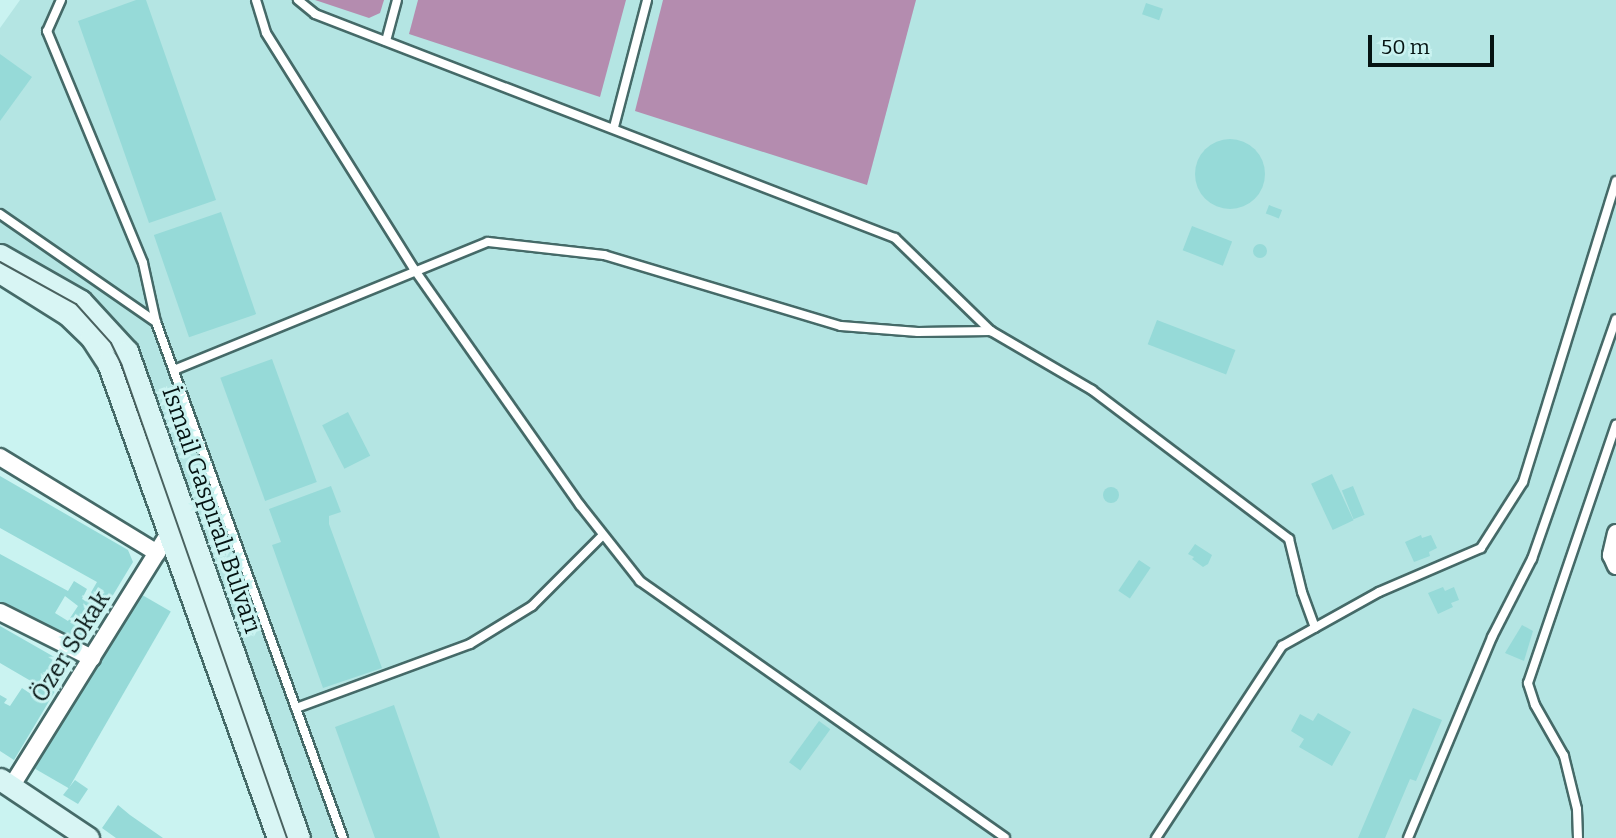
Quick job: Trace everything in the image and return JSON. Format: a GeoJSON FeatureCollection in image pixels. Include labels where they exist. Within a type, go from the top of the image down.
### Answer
{"type":"FeatureCollection","features":[{"type":"Feature","properties":{"kind":"main road"},"geometry":{"type":"LineString","coordinates":[[1,270],[68,315],[90,337],[108,363],[278,838]]}},
{"type":"Feature","properties":{"kind":"main road","name":"İsmail Gaspıralı Bulvarı"},"geometry":{"type":"LineString","coordinates":[[1,270],[81,301],[127,352],[299,838]]}},
{"type":"Feature","properties":{"kind":"main road"},"geometry":{"type":"LineString","coordinates":[[4,783],[82,838]]}},
{"type":"Feature","properties":{"kind":"main road"},"geometry":{"type":"LineString","coordinates":[[4,783],[88,838]]}},
{"type":"Feature","properties":{"kind":"street"},"geometry":{"type":"LineString","coordinates":[[0,457],[157,553]]}},
{"type":"Feature","properties":{"kind":"street","name":"Özer Sokak"},"geometry":{"type":"LineString","coordinates":[[4,783],[92,658],[170,532]]}},
{"type":"Feature","properties":{"kind":"street"},"geometry":{"type":"LineString","coordinates":[[1616,533],[1611,555],[1616,566]]}},
{"type":"Feature","properties":{"kind":"street"},"geometry":{"type":"LineString","coordinates":[[0,611],[92,658]]}},
{"type":"Feature","properties":{"kind":"lane"},"geometry":{"type":"LineString","coordinates":[[61,0],[47,32],[143,263],[156,322],[343,838]]}},
{"type":"Feature","properties":{"kind":"lane"},"geometry":{"type":"LineString","coordinates":[[256,0],[266,33],[414,270],[603,535],[639,581],[1005,838]]}},
{"type":"Feature","properties":{"kind":"lane"},"geometry":{"type":"LineString","coordinates":[[298,0],[316,14],[614,127],[895,238],[991,331],[1091,390],[1289,539],[1315,628]]}},
{"type":"Feature","properties":{"kind":"lane"},"geometry":{"type":"LineString","coordinates":[[386,41],[397,0]]}},
{"type":"Feature","properties":{"kind":"lane"},"geometry":{"type":"LineString","coordinates":[[614,127],[647,0]]}},
{"type":"Feature","properties":{"kind":"lane"},"geometry":{"type":"LineString","coordinates":[[1156,838],[1282,646],[1379,592],[1481,548],[1523,482],[1616,181]]}},
{"type":"Feature","properties":{"kind":"lane"},"geometry":{"type":"LineString","coordinates":[[0,214],[156,322]]}},
{"type":"Feature","properties":{"kind":"lane"},"geometry":{"type":"LineString","coordinates":[[174,370],[488,242],[604,255],[841,326],[918,332],[991,331]]}},
{"type":"Feature","properties":{"kind":"lane"},"geometry":{"type":"LineString","coordinates":[[1408,838],[1492,637],[1532,559],[1616,319]]}},
{"type":"Feature","properties":{"kind":"lane"},"geometry":{"type":"LineString","coordinates":[[1578,838],[1577,809],[1564,756],[1535,705],[1528,683],[1616,425]]}},
{"type":"Feature","properties":{"kind":"lane"},"geometry":{"type":"LineString","coordinates":[[296,708],[470,644],[531,606],[603,535]]}},
{"type":"Feature","properties":{"kind":"shaded area"},"geometry":{"type":"Polygon","coordinates":[[[20,0],[1616,0],[1616,521],[1605,561],[1616,573],[1616,838],[311,838],[134,344],[119,323],[99,305],[0,250],[0,28],[20,0]]]}},
{"type":"Feature","properties":{"kind":"shaded area"},"geometry":{"type":"Polygon","coordinates":[[[315,0],[384,0],[380,13],[369,18],[315,0]]]}},
{"type":"Feature","properties":{"kind":"shaded area"},"geometry":{"type":"Polygon","coordinates":[[[418,0],[626,0],[600,97],[409,34],[418,0]]]}},
{"type":"Feature","properties":{"kind":"shaded area"},"geometry":{"type":"Polygon","coordinates":[[[663,0],[916,0],[867,185],[635,111],[663,0]]]}},
{"type":"Feature","properties":{"kind":"building"},"geometry":{"type":"Polygon","coordinates":[[[136,0],[146,0],[216,200],[149,223],[78,21],[136,0]]]}},
{"type":"Feature","properties":{"kind":"building"},"geometry":{"type":"Polygon","coordinates":[[[1146,3],[1163,9],[1159,20],[1142,14],[1146,3]]]}},
{"type":"Feature","properties":{"kind":"building"},"geometry":{"type":"Polygon","coordinates":[[[0,54],[32,77],[0,121],[0,54]]]}},
{"type":"Feature","properties":{"kind":"building"},"geometry":{"type":"Polygon","coordinates":[[[1230,139],[1255,149],[1265,174],[1255,199],[1230,209],[1205,199],[1195,174],[1205,149],[1230,139]]]}},
{"type":"Feature","properties":{"kind":"building"},"geometry":{"type":"Polygon","coordinates":[[[1269,205],[1282,210],[1279,218],[1266,213],[1269,205]]]}},
{"type":"Feature","properties":{"kind":"building"},"geometry":{"type":"Polygon","coordinates":[[[221,212],[256,314],[189,337],[154,235],[221,212]]]}},
{"type":"Feature","properties":{"kind":"building"},"geometry":{"type":"Polygon","coordinates":[[[1192,226],[1232,241],[1223,266],[1183,250],[1192,226]]]}},
{"type":"Feature","properties":{"kind":"building"},"geometry":{"type":"Polygon","coordinates":[[[1257,244],[1263,244],[1267,251],[1263,258],[1257,258],[1253,254],[1253,248],[1257,244]]]}},
{"type":"Feature","properties":{"kind":"building"},"geometry":{"type":"Polygon","coordinates":[[[1157,320],[1235,350],[1226,374],[1148,344],[1157,320]]]}},
{"type":"Feature","properties":{"kind":"building"},"geometry":{"type":"Polygon","coordinates":[[[272,359],[317,482],[265,501],[220,378],[272,359]]]}},
{"type":"Feature","properties":{"kind":"building"},"geometry":{"type":"Polygon","coordinates":[[[348,412],[370,456],[344,469],[322,425],[348,412]]]}},
{"type":"Feature","properties":{"kind":"building"},"geometry":{"type":"Polygon","coordinates":[[[1332,474],[1354,520],[1333,530],[1311,484],[1332,474]]]}},
{"type":"Feature","properties":{"kind":"building"},"geometry":{"type":"Polygon","coordinates":[[[0,476],[128,550],[133,562],[81,648],[0,602],[0,554],[68,591],[74,581],[87,589],[82,599],[86,601],[97,582],[0,528],[0,476]],[[65,596],[55,613],[68,621],[78,606],[65,596]]]}},
{"type":"Feature","properties":{"kind":"building"},"geometry":{"type":"Polygon","coordinates":[[[331,486],[341,512],[329,516],[329,524],[382,668],[323,688],[272,545],[281,542],[269,509],[331,486]]]}},
{"type":"Feature","properties":{"kind":"building"},"geometry":{"type":"Polygon","coordinates":[[[1353,486],[1365,515],[1353,519],[1342,490],[1353,486]]]}},
{"type":"Feature","properties":{"kind":"building"},"geometry":{"type":"Polygon","coordinates":[[[1108,487],[1114,487],[1119,495],[1117,501],[1108,503],[1103,498],[1103,492],[1108,487]]]}},
{"type":"Feature","properties":{"kind":"building"},"geometry":{"type":"Polygon","coordinates":[[[1421,535],[1422,538],[1431,535],[1437,548],[1429,552],[1430,556],[1414,562],[1405,542],[1421,535]]]}},
{"type":"Feature","properties":{"kind":"building"},"geometry":{"type":"Polygon","coordinates":[[[1195,544],[1212,555],[1208,564],[1203,567],[1188,554],[1195,544]]]}},
{"type":"Feature","properties":{"kind":"building"},"geometry":{"type":"Polygon","coordinates":[[[1139,560],[1151,568],[1130,599],[1118,591],[1139,560]]]}},
{"type":"Feature","properties":{"kind":"building"},"geometry":{"type":"Polygon","coordinates":[[[1443,587],[1445,591],[1454,587],[1459,600],[1451,603],[1453,607],[1438,614],[1428,593],[1443,587]]]}},
{"type":"Feature","properties":{"kind":"building"},"geometry":{"type":"Polygon","coordinates":[[[137,592],[171,612],[69,788],[35,769],[137,592]]]}},
{"type":"Feature","properties":{"kind":"building"},"geometry":{"type":"Polygon","coordinates":[[[1522,625],[1533,631],[1524,661],[1505,653],[1522,625]]]}},
{"type":"Feature","properties":{"kind":"building"},"geometry":{"type":"Polygon","coordinates":[[[0,626],[70,666],[14,760],[0,751],[0,695],[7,699],[4,703],[10,706],[22,688],[31,694],[36,684],[0,663],[0,626]]]}},
{"type":"Feature","properties":{"kind":"building"},"geometry":{"type":"Polygon","coordinates":[[[394,705],[440,838],[375,838],[335,727],[394,705]]]}},
{"type":"Feature","properties":{"kind":"building"},"geometry":{"type":"Polygon","coordinates":[[[1413,708],[1442,720],[1416,781],[1410,779],[1385,838],[1358,838],[1413,708]]]}},
{"type":"Feature","properties":{"kind":"building"},"geometry":{"type":"Polygon","coordinates":[[[1318,713],[1351,732],[1332,766],[1299,747],[1304,739],[1291,731],[1300,714],[1313,721],[1318,713]]]}},
{"type":"Feature","properties":{"kind":"building"},"geometry":{"type":"Polygon","coordinates":[[[819,721],[830,729],[800,770],[789,762],[819,721]]]}},
{"type":"Feature","properties":{"kind":"building"},"geometry":{"type":"Polygon","coordinates":[[[75,780],[88,789],[78,804],[63,795],[75,780]]]}},
{"type":"Feature","properties":{"kind":"building"},"geometry":{"type":"Polygon","coordinates":[[[118,805],[163,838],[116,838],[102,828],[118,805]]]}},
{"type":"Feature","properties":{"kind":"tram line"},"geometry":{"type":"LineString","coordinates":[[0,262],[76,304],[111,343],[122,366],[287,838]]}}]}
